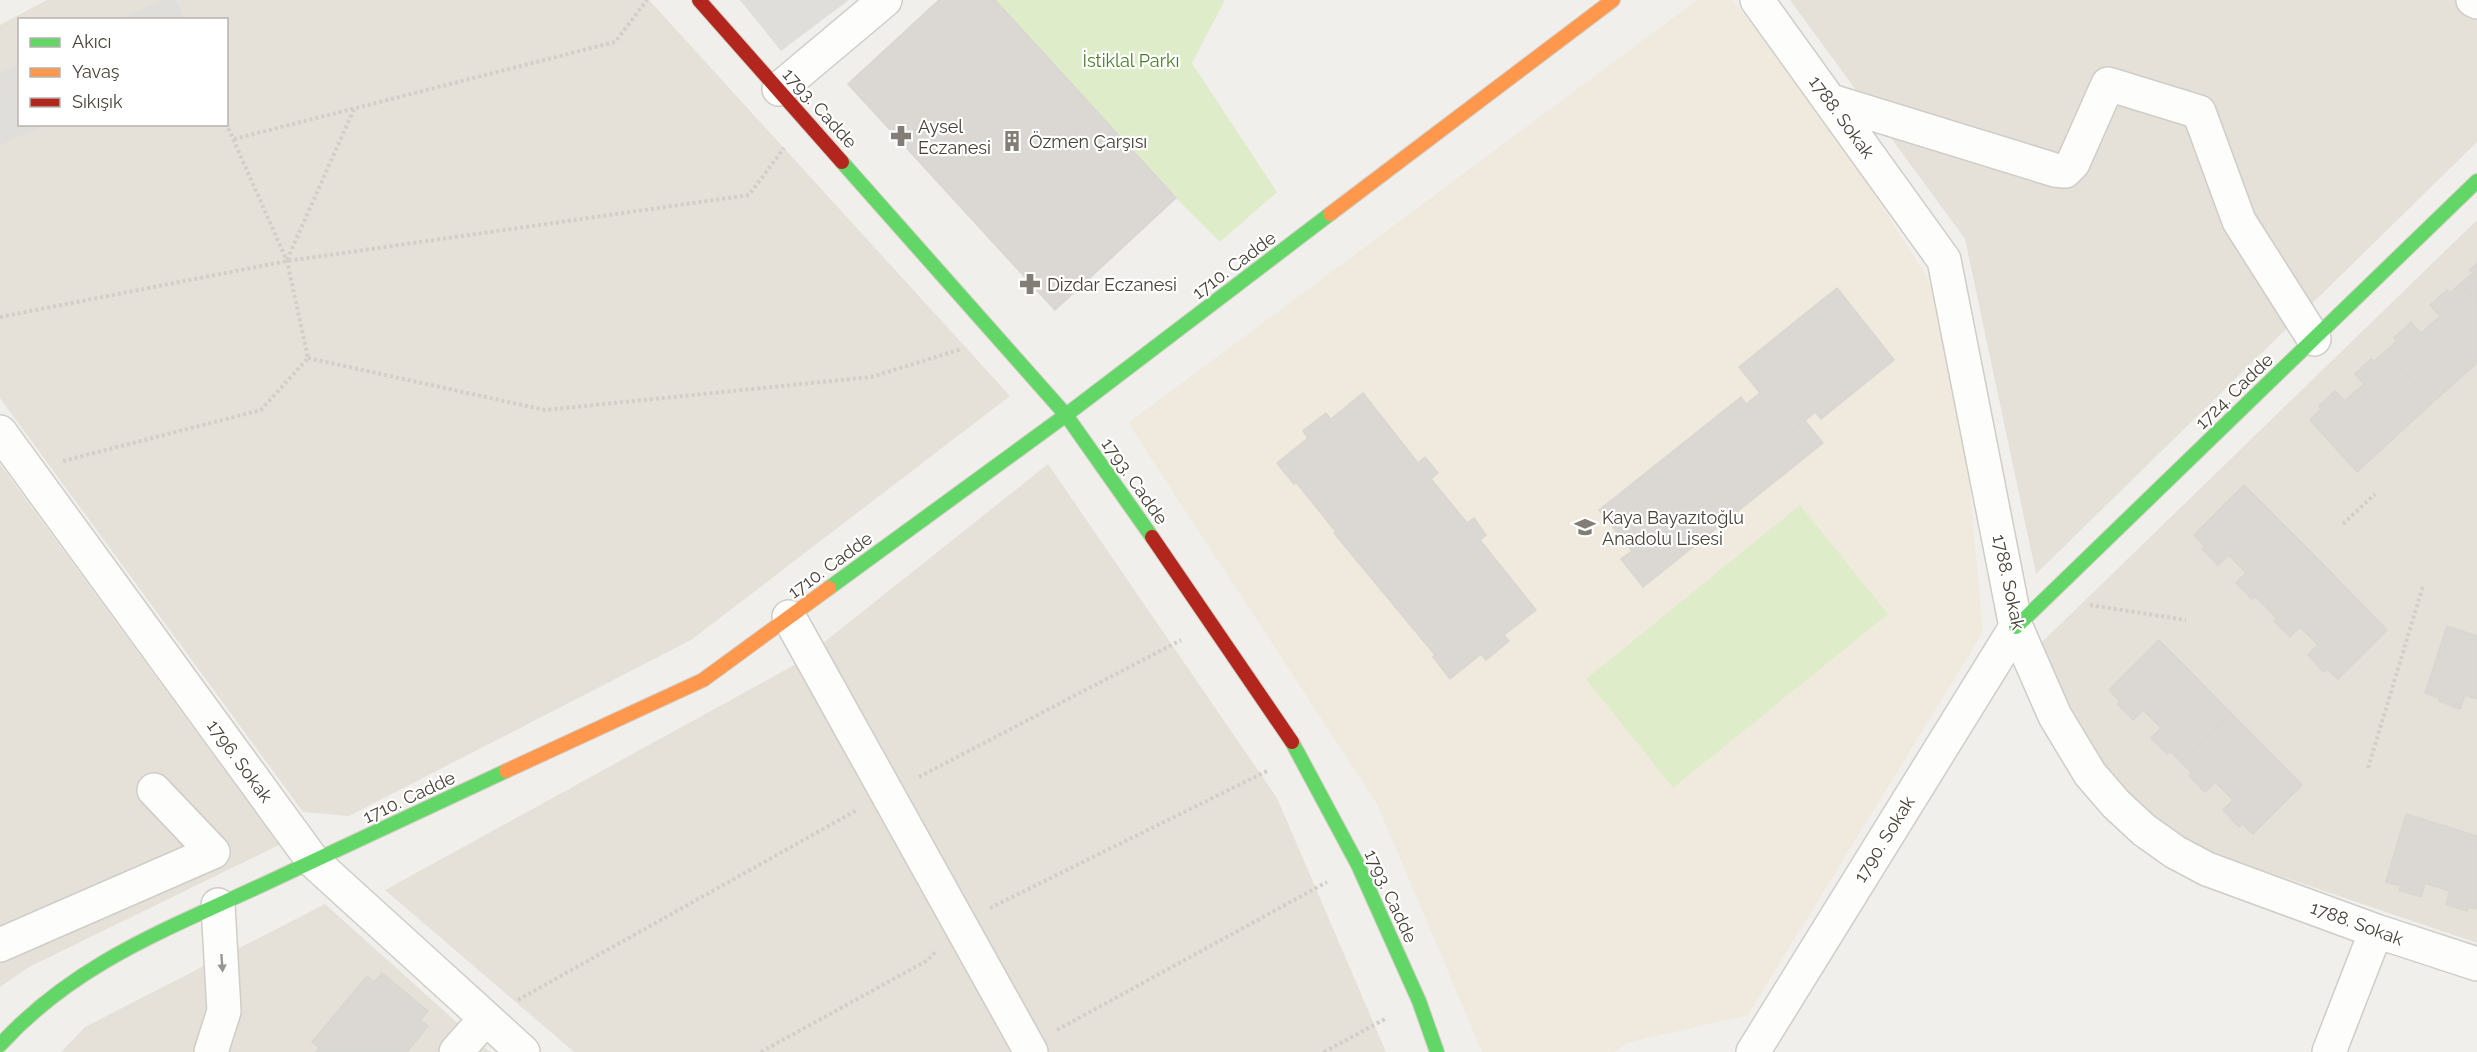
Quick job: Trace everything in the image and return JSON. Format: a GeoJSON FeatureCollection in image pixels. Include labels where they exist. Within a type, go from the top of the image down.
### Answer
{"type":"FeatureCollection","features":[{"type":"Feature","properties":{"kind":"street","name":"1793. Cadde"},"geometry":{"type":"LineString","coordinates":[[699,0],[1066,415],[1213,624],[1300,754],[1358,866],[1419,1002],[1437,1052]]}},
{"type":"Feature","properties":{"kind":"street"},"geometry":{"type":"LineString","coordinates":[[779,89],[885,0]]}},
{"type":"Feature","properties":{"kind":"street","name":"1710. Cadde"},"geometry":{"type":"LineString","coordinates":[[0,1045],[19,1023],[68,982],[119,951],[703,680],[1066,415],[1613,0]]}},
{"type":"Feature","properties":{"kind":"street","name":"1788. Sokak"},"geometry":{"type":"LineString","coordinates":[[1756,0],[1944,260],[2016,627],[2055,716],[2090,774],[2116,804],[2144,830],[2175,852],[2207,868],[2376,931],[2477,964]]}},
{"type":"Feature","properties":{"kind":"street"},"geometry":{"type":"LineString","coordinates":[[1831,101],[2055,170],[2065,171],[2073,163],[2108,84],[2199,112],[2240,221],[2314,339]]}},
{"type":"Feature","properties":{"kind":"street","name":"1724. Cadde"},"geometry":{"type":"LineString","coordinates":[[2016,627],[2477,182]]}},
{"type":"Feature","properties":{"kind":"street","name":"1796. Sokak"},"geometry":{"type":"LineString","coordinates":[[0,432],[313,861],[523,1052]]}},
{"type":"Feature","properties":{"kind":"street"},"geometry":{"type":"LineString","coordinates":[[789,617],[1029,1049]]}},
{"type":"Feature","properties":{"kind":"street","name":"1790. Sokak"},"geometry":{"type":"LineString","coordinates":[[1753,1052],[2016,627]]}},
{"type":"Feature","properties":{"kind":"street"},"geometry":{"type":"LineString","coordinates":[[0,945],[213,852],[154,790]]}},
{"type":"Feature","properties":{"kind":"street"},"geometry":{"type":"LineString","coordinates":[[211,1052],[224,1011],[218,905]]}},
{"type":"Feature","properties":{"kind":"street"},"geometry":{"type":"LineString","coordinates":[[2329,1052],[2376,931]]}},
{"type":"Feature","properties":{"kind":"street"},"geometry":{"type":"LineString","coordinates":[[456,1052],[486,1018]]}},
{"type":"Feature","properties":{"kind":"path"},"geometry":{"type":"LineString","coordinates":[[234,139],[615,42],[647,0]]}},
{"type":"Feature","properties":{"kind":"path"},"geometry":{"type":"LineString","coordinates":[[287,261],[354,108]]}},
{"type":"Feature","properties":{"kind":"path"},"geometry":{"type":"LineString","coordinates":[[0,317],[287,261],[749,195],[806,120]]}},
{"type":"Feature","properties":{"kind":"path"},"geometry":{"type":"LineString","coordinates":[[228,126],[287,261],[308,358]]}},
{"type":"Feature","properties":{"kind":"path"},"geometry":{"type":"LineString","coordinates":[[308,358],[545,410],[871,377],[999,338]]}},
{"type":"Feature","properties":{"kind":"path"},"geometry":{"type":"LineString","coordinates":[[28,470],[261,410],[308,358]]}},
{"type":"Feature","properties":{"kind":"path"},"geometry":{"type":"LineString","coordinates":[[2343,524],[2375,494]]}},
{"type":"Feature","properties":{"kind":"path"},"geometry":{"type":"LineString","coordinates":[[2368,768],[2423,586]]}},
{"type":"Feature","properties":{"kind":"path"},"geometry":{"type":"LineString","coordinates":[[2045,598],[2186,620]]}},
{"type":"Feature","properties":{"kind":"path"},"geometry":{"type":"LineString","coordinates":[[486,1018],[887,793],[1213,624]]}},
{"type":"Feature","properties":{"kind":"path"},"geometry":{"type":"LineString","coordinates":[[761,1052],[928,960],[960,923],[1300,754]]}},
{"type":"Feature","properties":{"kind":"path"},"geometry":{"type":"LineString","coordinates":[[1029,1049],[1358,866]]}},
{"type":"Feature","properties":{"kind":"path"},"geometry":{"type":"LineString","coordinates":[[1324,1052],[1419,1002]]}},
{"type":"Feature","properties":{"kind":"shaded area"},"geometry":{"type":"Polygon","coordinates":[[[47,0],[649,0],[1010,396],[691,640],[349,816],[303,812],[0,398],[0,25],[47,0]]]}},
{"type":"Feature","properties":{"kind":"shaded area"},"geometry":{"type":"Polygon","coordinates":[[[162,0],[176,0],[185,18],[121,18],[162,0]]]}},
{"type":"Feature","properties":{"kind":"shaded area"},"geometry":{"type":"Polygon","coordinates":[[[740,0],[849,0],[781,51],[740,0]]]}},
{"type":"Feature","properties":{"kind":"shaded area","name":"Kaya Bayazıtoğlu Anadolu Lisesi"},"geometry":{"type":"Polygon","coordinates":[[[1697,0],[1732,0],[1809,93],[1929,280],[1963,415],[1983,632],[1748,1015],[1627,1043],[1614,1052],[1482,1052],[1377,804],[1128,423],[1697,0]]]}},
{"type":"Feature","properties":{"kind":"shaded area"},"geometry":{"type":"Polygon","coordinates":[[[1790,0],[2477,0],[2477,142],[2036,574],[1965,239],[1790,0]]]}},
{"type":"Feature","properties":{"kind":"shaded area"},"geometry":{"type":"Polygon","coordinates":[[[18,64],[18,126],[45,126],[0,145],[0,73],[18,64]]]}},
{"type":"Feature","properties":{"kind":"shaded area"},"geometry":{"type":"Polygon","coordinates":[[[2477,220],[2477,943],[2218,855],[2176,834],[2136,805],[2110,774],[2075,718],[2041,643],[2477,220]]]}},
{"type":"Feature","properties":{"kind":"shaded area"},"geometry":{"type":"Polygon","coordinates":[[[0,464],[279,845],[29,967],[0,987],[0,464]]]}},
{"type":"Feature","properties":{"kind":"shaded area"},"geometry":{"type":"Polygon","coordinates":[[[1048,464],[1277,798],[1386,1052],[574,1052],[385,890],[798,663],[1048,464]]]}},
{"type":"Feature","properties":{"kind":"shaded area"},"geometry":{"type":"Polygon","coordinates":[[[325,904],[490,1052],[61,1052],[85,1027],[325,904]]]}},
{"type":"Feature","properties":{"kind":"green space","name":"İstiklal Parkı"},"geometry":{"type":"Polygon","coordinates":[[[995,0],[1225,0],[1192,63],[1277,192],[1220,242],[1176,198],[995,0]]]}},
{"type":"Feature","properties":{"kind":"green space"},"geometry":{"type":"Polygon","coordinates":[[[1800,505],[1888,614],[1673,788],[1586,679],[1800,505]]]}},
{"type":"Feature","properties":{"kind":"building","name":"Özmen Çarşısı"},"geometry":{"type":"Polygon","coordinates":[[[939,0],[995,0],[1176,198],[1055,310],[848,84],[939,0]]]}},
{"type":"Feature","properties":{"kind":"building"},"geometry":{"type":"Polygon","coordinates":[[[2477,263],[2477,301],[2461,283],[2473,273],[2470,270],[2477,263]]]}},
{"type":"Feature","properties":{"kind":"building"},"geometry":{"type":"Polygon","coordinates":[[[2461,283],[2477,301],[2477,363],[2432,403],[2386,351],[2397,341],[2394,338],[2411,322],[2421,333],[2440,316],[2430,305],[2447,290],[2450,293],[2461,283]]]}},
{"type":"Feature","properties":{"kind":"building"},"geometry":{"type":"Polygon","coordinates":[[[1837,288],[1894,360],[1821,419],[1815,412],[1792,432],[1739,367],[1837,288]]]}},
{"type":"Feature","properties":{"kind":"building"},"geometry":{"type":"Polygon","coordinates":[[[2386,351],[2432,403],[2357,472],[2310,420],[2321,409],[2319,406],[2335,391],[2345,401],[2364,384],[2355,374],[2371,359],[2374,361],[2386,351]]]}},
{"type":"Feature","properties":{"kind":"building"},"geometry":{"type":"Polygon","coordinates":[[[1363,393],[1418,463],[1425,457],[1438,473],[1431,479],[1467,523],[1474,518],[1486,535],[1480,540],[1536,610],[1504,635],[1509,641],[1486,660],[1481,654],[1450,679],[1433,657],[1435,655],[1334,533],[1336,532],[1296,482],[1294,484],[1277,463],[1308,438],[1303,431],[1326,413],[1331,419],[1363,393]]]}},
{"type":"Feature","properties":{"kind":"building"},"geometry":{"type":"Polygon","coordinates":[[[1760,393],[1792,432],[1805,421],[1823,443],[1643,587],[1621,559],[1632,551],[1599,510],[1741,397],[1746,404],[1760,393]]]}},
{"type":"Feature","properties":{"kind":"building"},"geometry":{"type":"Polygon","coordinates":[[[2244,485],[2316,557],[2266,607],[2255,596],[2252,599],[2236,583],[2246,573],[2229,555],[2218,565],[2202,549],[2205,546],[2194,535],[2244,485]]]}},
{"type":"Feature","properties":{"kind":"building"},"geometry":{"type":"Polygon","coordinates":[[[2316,557],[2387,630],[2338,679],[2327,669],[2324,672],[2308,655],[2318,645],[2300,627],[2290,637],[2274,621],[2277,618],[2266,607],[2316,557]]]}},
{"type":"Feature","properties":{"kind":"building"},"geometry":{"type":"Polygon","coordinates":[[[2447,626],[2477,636],[2477,699],[2465,695],[2460,709],[2425,693],[2447,626]]]}},
{"type":"Feature","properties":{"kind":"building"},"geometry":{"type":"Polygon","coordinates":[[[2159,640],[2231,713],[2181,762],[2170,751],[2167,754],[2151,738],[2161,728],[2143,710],[2133,720],[2109,690],[2159,640]]]}},
{"type":"Feature","properties":{"kind":"building"},"geometry":{"type":"Polygon","coordinates":[[[2231,713],[2302,785],[2253,834],[2242,824],[2239,827],[2223,810],[2233,800],[2215,782],[2205,792],[2189,776],[2192,773],[2181,762],[2231,713]]]}},
{"type":"Feature","properties":{"kind":"building"},"geometry":{"type":"Polygon","coordinates":[[[2406,814],[2477,836],[2477,909],[2469,907],[2467,911],[2446,904],[2450,891],[2425,883],[2421,897],[2399,890],[2401,886],[2386,882],[2406,814]]]}},
{"type":"Feature","properties":{"kind":"building"},"geometry":{"type":"Polygon","coordinates":[[[382,973],[428,1011],[420,1020],[428,1026],[407,1052],[316,1052],[319,1048],[312,1042],[367,976],[374,982],[382,973]]]}},
{"type":"Feature","properties":{"kind":"traffic: fast"},"geometry":{"type":"LineString","coordinates":[[842,162],[1066,415],[1152,537]]}},
{"type":"Feature","properties":{"kind":"traffic: fast"},"geometry":{"type":"LineString","coordinates":[[2016,627],[2477,181]]}},
{"type":"Feature","properties":{"kind":"traffic: fast"},"geometry":{"type":"LineString","coordinates":[[829,588],[1066,415],[1330,214]]}},
{"type":"Feature","properties":{"kind":"traffic: fast"},"geometry":{"type":"LineString","coordinates":[[1292,742],[1358,865],[1419,1001],[1437,1052]]}},
{"type":"Feature","properties":{"kind":"traffic: fast"},"geometry":{"type":"LineString","coordinates":[[0,1045],[59,992],[122,951],[506,771]]}},
{"type":"Feature","properties":{"kind":"traffic: slow"},"geometry":{"type":"LineString","coordinates":[[1330,214],[1613,0]]}},
{"type":"Feature","properties":{"kind":"traffic: slow"},"geometry":{"type":"LineString","coordinates":[[506,771],[703,680],[829,588]]}},
{"type":"Feature","properties":{"kind":"traffic: jam"},"geometry":{"type":"LineString","coordinates":[[699,0],[842,162]]}},
{"type":"Feature","properties":{"kind":"traffic: jam"},"geometry":{"type":"LineString","coordinates":[[1152,537],[1292,742]]}},
{"type":"Feature","properties":{"kind":"place","name":"Aysel Eczanesi"},"geometry":{"type":"Point","coordinates":[901,136]}},
{"type":"Feature","properties":{"kind":"place","name":"Özmen Çarşısı"},"geometry":{"type":"Point","coordinates":[1012,141]}},
{"type":"Feature","properties":{"kind":"place","name":"Dizdar Eczanesi"},"geometry":{"type":"Point","coordinates":[1030,284]}},
{"type":"Feature","properties":{"kind":"place","name":"Kaya Bayazıtoğlu Anadolu Lisesi"},"geometry":{"type":"Point","coordinates":[1585,527]}}]}
